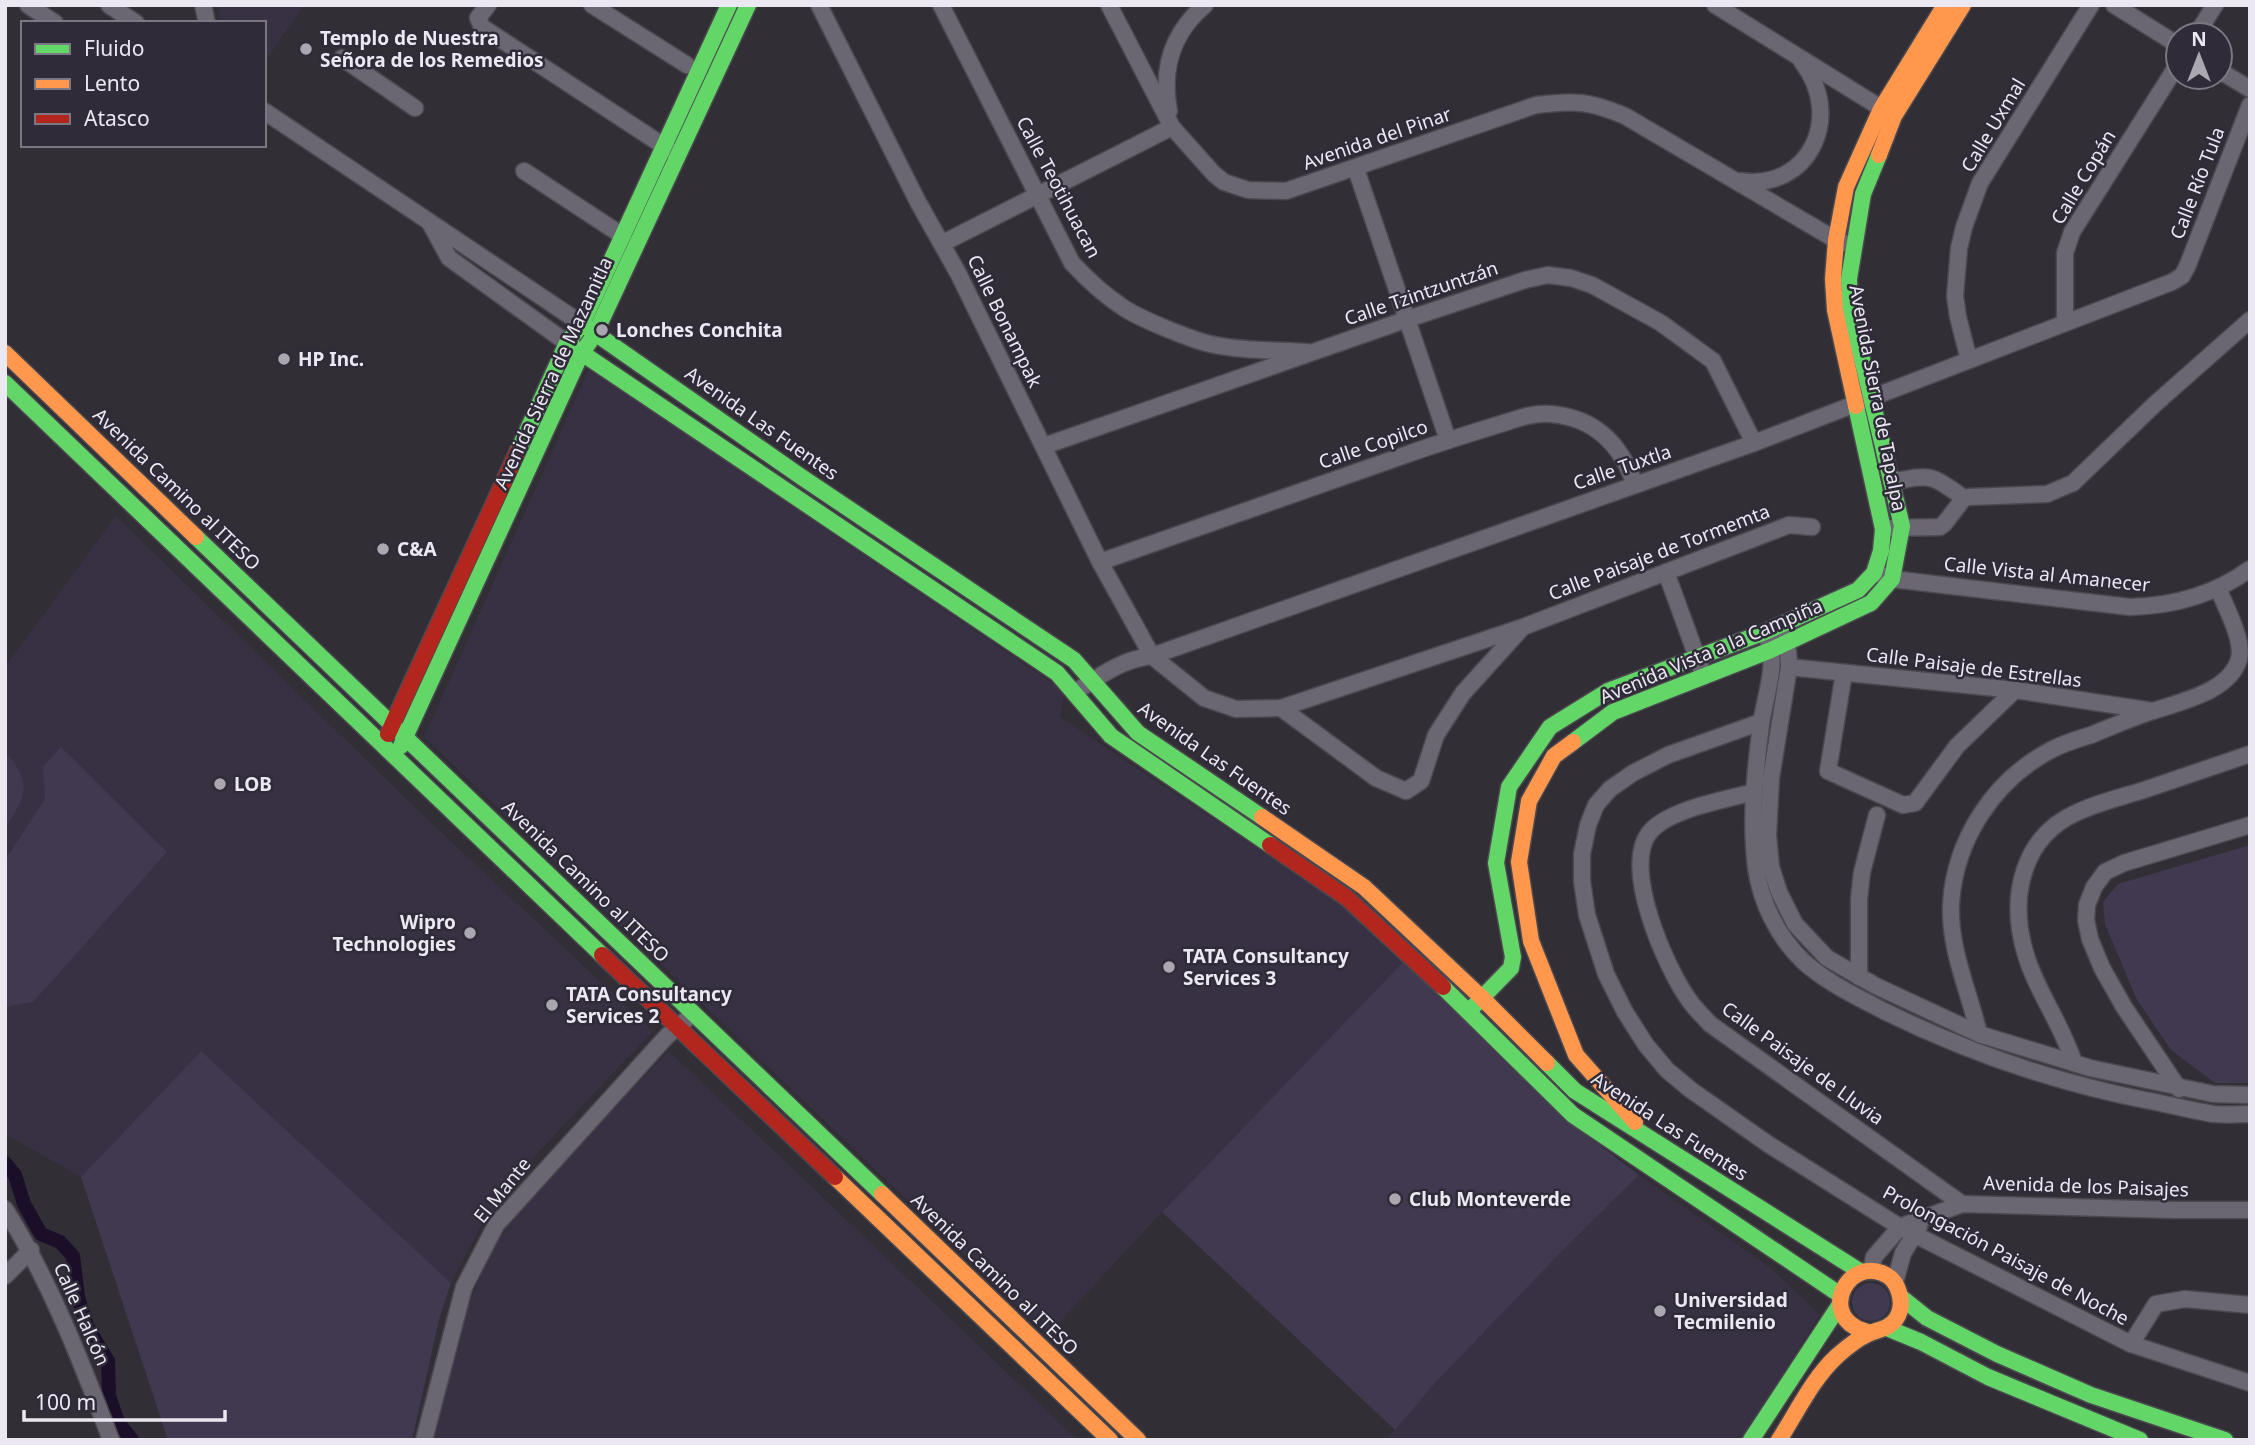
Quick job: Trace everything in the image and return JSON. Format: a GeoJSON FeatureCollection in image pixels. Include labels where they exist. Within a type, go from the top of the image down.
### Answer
{"type":"FeatureCollection","features":[{"type":"Feature","properties":{"kind":"street"},"geometry":{"type":"LineString","coordinates":[[28,5],[50,15]]}},
{"type":"Feature","properties":{"kind":"street"},"geometry":{"type":"LineString","coordinates":[[109,5],[133,21]]}},
{"type":"Feature","properties":{"kind":"street"},"geometry":{"type":"LineString","coordinates":[[488,5],[478,18],[482,27],[671,151]]}},
{"type":"Feature","properties":{"kind":"street"},"geometry":{"type":"LineString","coordinates":[[592,5],[687,65]]}},
{"type":"Feature","properties":{"kind":"street","name":"Avenida Sierra de Mazamitla"},"geometry":{"type":"LineString","coordinates":[[383,746],[567,343],[589,329],[671,151],[729,5]]}},
{"type":"Feature","properties":{"kind":"street","name":"Avenida Sierra de Mazamitla"},"geometry":{"type":"LineString","coordinates":[[396,758],[581,354],[623,236],[748,5]]}},
{"type":"Feature","properties":{"kind":"street","name":"Calle Bonampak"},"geometry":{"type":"LineString","coordinates":[[819,5],[919,202],[943,243],[1100,562],[1152,656]]}},
{"type":"Feature","properties":{"kind":"street","name":"Calle Teotihuacan"},"geometry":{"type":"LineString","coordinates":[[941,5],[1072,263],[1096,287],[1123,309],[1210,344],[1317,352]]}},
{"type":"Feature","properties":{"kind":"street","name":"Avenida del Pinar"},"geometry":{"type":"LineString","coordinates":[[1108,5],[1172,127],[1214,174],[1248,190],[1286,191],[1536,105],[1566,101],[1595,104],[1625,116],[1836,240],[1853,245]]}},
{"type":"Feature","properties":{"kind":"street"},"geometry":{"type":"LineString","coordinates":[[943,243],[1172,127],[1166,89],[1172,48],[1190,18],[1205,5]]}},
{"type":"Feature","properties":{"kind":"street"},"geometry":{"type":"LineString","coordinates":[[1715,5],[1887,113]]}},
{"type":"Feature","properties":{"kind":"street","name":"Avenida Sierra de Tapalpa"},"geometry":{"type":"LineString","coordinates":[[1892,579],[1902,526],[1891,482],[1862,402],[1835,310],[1833,279],[1836,240],[1846,187],[1945,5]]}},
{"type":"Feature","properties":{"kind":"street","name":"Avenida Sierra de Tapalpa"},"geometry":{"type":"LineString","coordinates":[[1874,573],[1884,529],[1862,402],[1850,309],[1849,279],[1853,245],[1863,194],[1887,113],[1963,5]]}},
{"type":"Feature","properties":{"kind":"street","name":"Calle Uxmal"},"geometry":{"type":"LineString","coordinates":[[1969,360],[1955,296],[1959,248],[1964,227],[1980,183],[2091,5]]}},
{"type":"Feature","properties":{"kind":"street"},"geometry":{"type":"LineString","coordinates":[[2114,5],[2164,36]]}},
{"type":"Feature","properties":{"kind":"street"},"geometry":{"type":"LineString","coordinates":[[2205,21],[2215,5]]}},
{"type":"Feature","properties":{"kind":"street"},"geometry":{"type":"LineString","coordinates":[[1734,180],[1758,183],[1789,171],[1800,164],[1816,143],[1821,125],[1820,101],[1812,78],[1798,57]]}},
{"type":"Feature","properties":{"kind":"street"},"geometry":{"type":"LineString","coordinates":[[342,58],[415,108]]}},
{"type":"Feature","properties":{"kind":"street"},"geometry":{"type":"LineString","coordinates":[[2234,79],[2250,89]]}},
{"type":"Feature","properties":{"kind":"street","name":"Calle Copán"},"geometry":{"type":"LineString","coordinates":[[2065,323],[2065,253],[2071,232],[2164,86]]}},
{"type":"Feature","properties":{"kind":"street","name":"Calle Río Tula"},"geometry":{"type":"LineString","coordinates":[[2182,276],[2250,105]]}},
{"type":"Feature","properties":{"kind":"street","name":"Avenida Las Fuentes"},"geometry":{"type":"LineString","coordinates":[[266,112],[1074,660],[1094,680],[1118,714],[1138,733],[1364,887],[1482,998],[1575,1091],[1653,1142],[1866,1271]]}},
{"type":"Feature","properties":{"kind":"street"},"geometry":{"type":"LineString","coordinates":[[1356,169],[1448,440]]}},
{"type":"Feature","properties":{"kind":"street"},"geometry":{"type":"LineString","coordinates":[[524,171],[623,236]]}},
{"type":"Feature","properties":{"kind":"street","name":"Avenida Las Fuentes"},"geometry":{"type":"LineString","coordinates":[[430,223],[449,258],[581,354],[1056,673],[1076,692],[1111,736],[1347,898],[1469,1012],[1573,1115],[1839,1300]]}},
{"type":"Feature","properties":{"kind":"street","name":"Calle Tzintzuntzán"},"geometry":{"type":"LineString","coordinates":[[1044,446],[1408,319],[1525,280],[1548,275],[1571,278],[1592,285],[1661,323],[1713,361],[1754,443]]}},
{"type":"Feature","properties":{"kind":"street","name":"Calle Tuxtla"},"geometry":{"type":"LineString","coordinates":[[1076,692],[1120,664],[1152,656],[1754,443],[2182,276]]}},
{"type":"Feature","properties":{"kind":"street"},"geometry":{"type":"LineString","coordinates":[[1891,482],[1928,477],[1937,479],[1964,498],[2047,494],[2073,483],[2155,404],[2250,320]]}},
{"type":"Feature","properties":{"kind":"street","name":"Avenida Camino al ITESO"},"geometry":{"type":"LineString","coordinates":[[5,353],[1138,1440]]}},
{"type":"Feature","properties":{"kind":"street","name":"Avenida Camino al ITESO"},"geometry":{"type":"LineString","coordinates":[[5,383],[1110,1440]]}},
{"type":"Feature","properties":{"kind":"street","name":"Calle Copilco"},"geometry":{"type":"LineString","coordinates":[[1100,562],[1448,440],[1532,415],[1551,414],[1572,419],[1601,432],[1611,441],[1630,471],[1635,485]]}},
{"type":"Feature","properties":{"kind":"street"},"geometry":{"type":"LineString","coordinates":[[1884,529],[1902,526],[1940,527],[1964,498]]}},
{"type":"Feature","properties":{"kind":"street","name":"Calle Paisaje de Tormemta"},"geometry":{"type":"LineString","coordinates":[[1152,656],[1204,698],[1236,709],[1281,708],[1523,627],[1789,525],[1812,527]]}},
{"type":"Feature","properties":{"kind":"street","name":"Calle Vista al Amanecer"},"geometry":{"type":"LineString","coordinates":[[1874,573],[1892,579],[2130,607],[2186,601],[2218,588],[2250,569]]}},
{"type":"Feature","properties":{"kind":"street"},"geometry":{"type":"LineString","coordinates":[[1666,572],[1703,675]]}},
{"type":"Feature","properties":{"kind":"street","name":"Avenida Vista a la Campiña"},"geometry":{"type":"LineString","coordinates":[[1469,1012],[1511,968],[1513,957],[1496,863],[1508,787],[1550,727],[1608,691],[1772,629],[1858,590],[1874,573]]}},
{"type":"Feature","properties":{"kind":"street","name":"Avenida Vista a la Campiña"},"geometry":{"type":"LineString","coordinates":[[1653,1142],[1576,1055],[1531,941],[1519,862],[1529,801],[1554,757],[1613,712],[1779,646],[1871,603],[1892,579]]}},
{"type":"Feature","properties":{"kind":"street"},"geometry":{"type":"LineString","coordinates":[[1979,1034],[1958,961],[1952,925],[1954,872],[1968,834],[1987,805],[2025,766],[2053,749],[2153,711],[2196,698],[2218,686],[2239,660],[2240,643],[2218,588]]}},
{"type":"Feature","properties":{"kind":"street","name":"Calle Paisaje de Tormemta"},"geometry":{"type":"LineString","coordinates":[[1281,708],[1376,778],[1406,791],[1421,781],[1436,735],[1463,693],[1523,627]]}},
{"type":"Feature","properties":{"kind":"street"},"geometry":{"type":"LineString","coordinates":[[1772,629],[1789,667],[1760,835],[1779,892],[1795,924],[1827,958],[1859,977],[1979,1034],[2074,1063],[2213,1094],[2250,1095]]}},
{"type":"Feature","properties":{"kind":"street"},"geometry":{"type":"LineString","coordinates":[[1779,646],[1771,668],[1761,722],[1754,792],[1760,835],[1762,898],[1777,928],[1801,959],[1824,978],[1902,1020],[1977,1052],[2086,1087],[2215,1114],[2250,1114]]}},
{"type":"Feature","properties":{"kind":"street","name":"Calle Paisaje de Estrellas"},"geometry":{"type":"LineString","coordinates":[[1789,667],[2015,690],[2153,711]]}},
{"type":"Feature","properties":{"kind":"street"},"geometry":{"type":"LineString","coordinates":[[1844,673],[1828,771],[1903,805],[1914,803],[1957,746],[2015,690]]}},
{"type":"Feature","properties":{"kind":"street","name":"Prolongación Paisaje de Noche"},"geometry":{"type":"LineString","coordinates":[[1761,722],[1668,755],[1633,773],[1610,789],[1596,805],[1588,825],[1582,854],[1582,881],[1587,915],[1606,974],[1625,1013],[1646,1045],[1667,1070],[1691,1090],[1768,1144],[1907,1231],[2131,1344],[2250,1383]]}},
{"type":"Feature","properties":{"kind":"street"},"geometry":{"type":"LineString","coordinates":[[2074,1063],[2032,972],[2020,936],[2018,908],[2021,878],[2030,855],[2050,830],[2077,812],[2250,754]]}},
{"type":"Feature","properties":{"kind":"street","name":"Calle Paisaje de Lluvia"},"geometry":{"type":"LineString","coordinates":[[1754,792],[1682,813],[1664,821],[1649,834],[1642,852],[1642,882],[1647,911],[1671,971],[1689,1001],[1710,1024],[1962,1203]]}},
{"type":"Feature","properties":{"kind":"street"},"geometry":{"type":"LineString","coordinates":[[1859,977],[1859,899],[1862,872],[1877,815]]}},
{"type":"Feature","properties":{"kind":"street"},"geometry":{"type":"LineString","coordinates":[[2186,1108],[2178,1086],[2136,1025],[2102,968],[2090,939],[2086,920],[2087,905],[2094,887],[2105,872],[2124,863],[2250,825]]}},
{"type":"Feature","properties":{"kind":"street","name":"El Mante"},"geometry":{"type":"LineString","coordinates":[[424,1440],[464,1287],[496,1224],[667,1036],[694,1014]]}},
{"type":"Feature","properties":{"kind":"street","name":"Avenida de los Paisajes"},"geometry":{"type":"LineString","coordinates":[[1866,1271],[1874,1257],[1907,1231],[1924,1219],[1962,1203],[2250,1210]]}},
{"type":"Feature","properties":{"kind":"street","name":"Calle Halcón"},"geometry":{"type":"LineString","coordinates":[[5,1209],[31,1250],[87,1377],[111,1440]]}},
{"type":"Feature","properties":{"kind":"street","name":"Avenida de los Paisajes"},"geometry":{"type":"LineString","coordinates":[[1895,1282],[1907,1231]]}},
{"type":"Feature","properties":{"kind":"street"},"geometry":{"type":"LineString","coordinates":[[6,1275],[31,1250]]}},
{"type":"Feature","properties":{"kind":"street"},"geometry":{"type":"LineString","coordinates":[[1751,1440],[1839,1300],[1848,1280],[1866,1271],[1880,1272],[1895,1282],[1902,1298],[1927,1318],[1997,1354],[2091,1395],[2225,1440]]}},
{"type":"Feature","properties":{"kind":"street"},"geometry":{"type":"LineString","coordinates":[[1779,1440],[1834,1358],[1870,1333],[1887,1328],[1895,1321],[1902,1298]]}},
{"type":"Feature","properties":{"kind":"street"},"geometry":{"type":"LineString","coordinates":[[2131,1344],[2156,1304],[2185,1299],[2250,1305]]}},
{"type":"Feature","properties":{"kind":"street"},"geometry":{"type":"LineString","coordinates":[[1839,1300],[1846,1322],[1853,1328],[1870,1333]]}},
{"type":"Feature","properties":{"kind":"street"},"geometry":{"type":"LineString","coordinates":[[1887,1328],[2001,1382],[2140,1440]]}},
{"type":"Feature","properties":{"kind":"shaded area"},"geometry":{"type":"Polygon","coordinates":[[[218,5],[304,5],[266,60],[266,21],[221,21],[218,5]]]}},
{"type":"Feature","properties":{"kind":"shaded area"},"geometry":{"type":"Polygon","coordinates":[[[589,369],[1065,692],[1060,717],[1350,910],[1404,961],[1162,1212],[1048,1335],[424,737],[589,369]]]}},
{"type":"Feature","properties":{"kind":"shaded area"},"geometry":{"type":"Polygon","coordinates":[[[116,516],[424,816],[653,1031],[528,1163],[479,1229],[451,1283],[201,1051],[81,1177],[5,1134],[5,667],[116,516]]]}},
{"type":"Feature","properties":{"kind":"shaded area"},"geometry":{"type":"Polygon","coordinates":[[[61,747],[167,852],[33,1002],[5,1007],[5,860],[45,799],[43,767],[61,747]]]}},
{"type":"Feature","properties":{"kind":"shaded area"},"geometry":{"type":"Polygon","coordinates":[[[5,753],[19,771],[24,786],[18,808],[5,828],[5,753]]]}},
{"type":"Feature","properties":{"kind":"shaded area"},"geometry":{"type":"Polygon","coordinates":[[[2250,845],[2250,1083],[2215,1083],[2171,1050],[2136,998],[2105,924],[2103,902],[2118,884],[2250,845]]]}},
{"type":"Feature","properties":{"kind":"shaded area","name":"Club Monteverde"},"geometry":{"type":"Polygon","coordinates":[[[1404,961],[1577,1128],[1639,1175],[1437,1381],[1395,1430],[1162,1212],[1404,961]]]}},
{"type":"Feature","properties":{"kind":"shaded area"},"geometry":{"type":"Polygon","coordinates":[[[201,1051],[451,1283],[440,1316],[412,1440],[168,1440],[81,1177],[201,1051]]]}},
{"type":"Feature","properties":{"kind":"shaded area"},"geometry":{"type":"Polygon","coordinates":[[[669,1051],[1078,1440],[433,1440],[464,1316],[499,1239],[546,1177],[669,1051]]]}},
{"type":"Feature","properties":{"kind":"shaded area","name":"Universidad Tecmilenio"},"geometry":{"type":"Polygon","coordinates":[[[1639,1175],[1772,1269],[1820,1315],[1741,1440],[1385,1440],[1437,1381],[1639,1175]]]}},
{"type":"Feature","properties":{"kind":"shaded area"},"geometry":{"type":"Polygon","coordinates":[[[1871,1283],[1884,1289],[1890,1302],[1884,1315],[1871,1321],[1858,1315],[1852,1302],[1858,1289],[1871,1283]]]}},
{"type":"Feature","properties":{"kind":"waterway"},"geometry":{"type":"LineString","coordinates":[[5,1163],[15,1175],[24,1204],[41,1234],[60,1242],[73,1256],[78,1297],[87,1326],[108,1361],[109,1396],[118,1422],[132,1440]]}},
{"type":"Feature","properties":{"kind":"traffic: fast"},"geometry":{"type":"LineString","coordinates":[[518,451],[567,343],[582,324],[729,5]]}},
{"type":"Feature","properties":{"kind":"traffic: fast"},"geometry":{"type":"LineString","coordinates":[[401,746],[581,354],[595,334],[748,5]]}},
{"type":"Feature","properties":{"kind":"traffic: fast"},"geometry":{"type":"LineString","coordinates":[[1573,742],[1613,712],[1771,650],[1871,603],[1892,579],[1902,526],[1850,309],[1849,279],[1863,194],[1879,155]]}},
{"type":"Feature","properties":{"kind":"traffic: fast"},"geometry":{"type":"LineString","coordinates":[[582,324],[800,476],[1074,660],[1138,733],[1262,817]]}},
{"type":"Feature","properties":{"kind":"traffic: fast"},"geometry":{"type":"LineString","coordinates":[[567,343],[1057,673],[1111,736],[1270,845]]}},
{"type":"Feature","properties":{"kind":"traffic: fast"},"geometry":{"type":"LineString","coordinates":[[5,383],[602,955]]}},
{"type":"Feature","properties":{"kind":"traffic: fast"},"geometry":{"type":"LineString","coordinates":[[1473,1007],[1511,968],[1513,957],[1496,863],[1509,787],[1550,727],[1608,691],[1765,632],[1858,590],[1874,573],[1881,551],[1883,529],[1856,406]]}},
{"type":"Feature","properties":{"kind":"traffic: fast"},"geometry":{"type":"LineString","coordinates":[[196,537],[882,1194]]}},
{"type":"Feature","properties":{"kind":"traffic: fast"},"geometry":{"type":"LineString","coordinates":[[1443,987],[1573,1115],[1839,1294]]}},
{"type":"Feature","properties":{"kind":"traffic: fast"},"geometry":{"type":"LineString","coordinates":[[1547,1063],[1575,1091],[1861,1272]]}},
{"type":"Feature","properties":{"kind":"traffic: fast"},"geometry":{"type":"LineString","coordinates":[[1902,1298],[1927,1318],[1997,1354],[2091,1395],[2225,1440]]}},
{"type":"Feature","properties":{"kind":"traffic: fast"},"geometry":{"type":"LineString","coordinates":[[1751,1440],[1839,1306]]}},
{"type":"Feature","properties":{"kind":"traffic: fast"},"geometry":{"type":"LineString","coordinates":[[1887,1328],[1921,1342],[1988,1377],[2140,1440]]}},
{"type":"Feature","properties":{"kind":"traffic: slow"},"geometry":{"type":"LineString","coordinates":[[1856,406],[1835,310],[1833,279],[1836,240],[1846,187],[1881,109],[1945,5]]}},
{"type":"Feature","properties":{"kind":"traffic: slow"},"geometry":{"type":"LineString","coordinates":[[1879,155],[1894,116],[1963,5]]}},
{"type":"Feature","properties":{"kind":"traffic: slow"},"geometry":{"type":"LineString","coordinates":[[5,353],[196,537]]}},
{"type":"Feature","properties":{"kind":"traffic: slow"},"geometry":{"type":"LineString","coordinates":[[1573,742],[1554,756],[1529,801],[1519,862],[1531,941],[1576,1055],[1635,1122]]}},
{"type":"Feature","properties":{"kind":"traffic: slow"},"geometry":{"type":"LineString","coordinates":[[1262,817],[1364,887],[1547,1063]]}},
{"type":"Feature","properties":{"kind":"traffic: slow"},"geometry":{"type":"LineString","coordinates":[[835,1177],[1110,1440]]}},
{"type":"Feature","properties":{"kind":"traffic: slow"},"geometry":{"type":"LineString","coordinates":[[882,1194],[1138,1440]]}},
{"type":"Feature","properties":{"kind":"traffic: slow"},"geometry":{"type":"LineString","coordinates":[[1779,1440],[1828,1365],[1856,1341],[1887,1327],[1896,1319],[1900,1306],[1897,1286],[1888,1276],[1870,1271],[1859,1273],[1850,1280],[1841,1299],[1841,1309],[1846,1319],[1857,1328],[1870,1333]]}},
{"type":"Feature","properties":{"kind":"traffic: jam"},"geometry":{"type":"LineString","coordinates":[[388,734],[518,451]]}},
{"type":"Feature","properties":{"kind":"traffic: jam"},"geometry":{"type":"LineString","coordinates":[[1270,845],[1347,898],[1443,987]]}},
{"type":"Feature","properties":{"kind":"traffic: jam"},"geometry":{"type":"LineString","coordinates":[[602,955],[835,1177]]}},
{"type":"Feature","properties":{"kind":"place","name":"Templo de Nuestra Señora de los Remedios"},"geometry":{"type":"Point","coordinates":[306,49]}},
{"type":"Feature","properties":{"kind":"place","name":"Lonches Conchita"},"geometry":{"type":"Point","coordinates":[602,330]}},
{"type":"Feature","properties":{"kind":"place","name":"HP Inc."},"geometry":{"type":"Point","coordinates":[284,359]}},
{"type":"Feature","properties":{"kind":"place","name":"C&A"},"geometry":{"type":"Point","coordinates":[383,549]}},
{"type":"Feature","properties":{"kind":"place","name":"LOB"},"geometry":{"type":"Point","coordinates":[220,784]}},
{"type":"Feature","properties":{"kind":"place","name":"Wipro Technologies"},"geometry":{"type":"Point","coordinates":[470,933]}},
{"type":"Feature","properties":{"kind":"place","name":"TATA Consultancy Services 3"},"geometry":{"type":"Point","coordinates":[1169,967]}},
{"type":"Feature","properties":{"kind":"place","name":"TATA Consultancy Services 2"},"geometry":{"type":"Point","coordinates":[552,1005]}},
{"type":"Feature","properties":{"kind":"place","name":"Club Monteverde"},"geometry":{"type":"Point","coordinates":[1395,1199]}},
{"type":"Feature","properties":{"kind":"place","name":"Universidad Tecmilenio"},"geometry":{"type":"Point","coordinates":[1660,1311]}}]}
